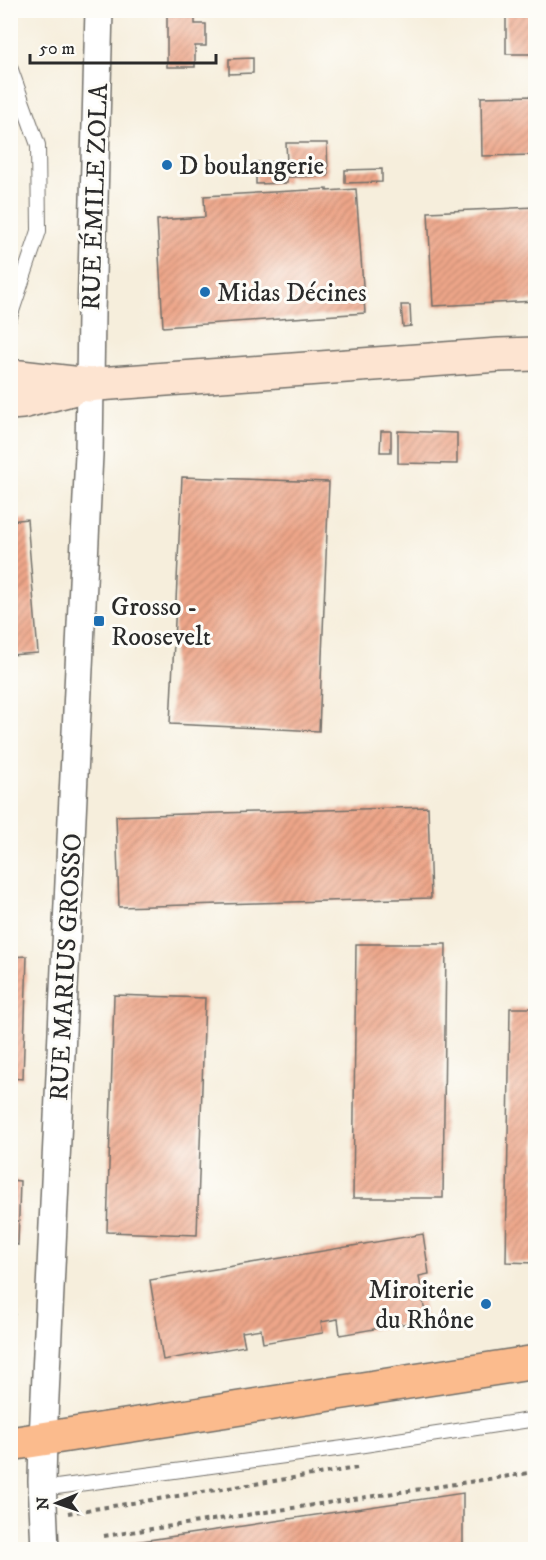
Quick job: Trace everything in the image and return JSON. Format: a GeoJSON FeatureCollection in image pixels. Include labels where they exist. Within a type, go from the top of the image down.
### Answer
{"type":"FeatureCollection","features":[{"type":"Feature","properties":{"kind":"main road"},"geometry":{"type":"LineString","coordinates":[[10,1444],[536,1362]]}},
{"type":"Feature","properties":{"kind":"street","name":"RUE ÉMILE ZOLA"},"geometry":{"type":"LineString","coordinates":[[90,384],[99,10]]}},
{"type":"Feature","properties":{"kind":"street"},"geometry":{"type":"LineString","coordinates":[[10,377],[20,376],[90,384],[144,382],[536,354]]}},
{"type":"Feature","properties":{"kind":"street"},"geometry":{"type":"LineString","coordinates":[[10,403],[90,384]]}},
{"type":"Feature","properties":{"kind":"street","name":"RUE MARIUS GROSSO"},"geometry":{"type":"LineString","coordinates":[[45,1550],[42,1489],[43,1439],[89,454],[90,384]]}},
{"type":"Feature","properties":{"kind":"lane"},"geometry":{"type":"LineString","coordinates":[[10,67],[38,145],[39,231],[10,317]]}},
{"type":"Feature","properties":{"kind":"lane"},"geometry":{"type":"LineString","coordinates":[[42,1489],[536,1419]]}},
{"type":"Feature","properties":{"kind":"path"},"geometry":{"type":"LineString","coordinates":[[43,1517],[368,1466]]}},
{"type":"Feature","properties":{"kind":"path"},"geometry":{"type":"LineString","coordinates":[[104,1536],[536,1472]]}},
{"type":"Feature","properties":{"kind":"path"},"geometry":{"type":"LineString","coordinates":[[10,1545],[13,1550]]}},
{"type":"Feature","properties":{"kind":"building"},"geometry":{"type":"Polygon","coordinates":[[[167,10],[195,10],[195,24],[206,24],[206,46],[195,46],[195,67],[167,67],[167,10]]]}},
{"type":"Feature","properties":{"kind":"building"},"geometry":{"type":"Polygon","coordinates":[[[506,10],[536,10],[536,54],[506,54],[506,10]]]}},
{"type":"Feature","properties":{"kind":"building"},"geometry":{"type":"Polygon","coordinates":[[[253,58],[253,73],[229,74],[229,59],[253,58]]]}},
{"type":"Feature","properties":{"kind":"building"},"geometry":{"type":"Polygon","coordinates":[[[536,96],[536,155],[482,156],[481,97],[536,96]]]}},
{"type":"Feature","properties":{"kind":"building"},"geometry":{"type":"Polygon","coordinates":[[[286,143],[327,143],[328,176],[287,177],[287,183],[256,184],[256,162],[287,162],[286,143]]]}},
{"type":"Feature","properties":{"kind":"building"},"geometry":{"type":"Polygon","coordinates":[[[382,169],[382,182],[345,183],[345,170],[382,169]]]}},
{"type":"Feature","properties":{"kind":"building"},"geometry":{"type":"Polygon","coordinates":[[[327,189],[327,191],[356,189],[365,313],[163,327],[157,220],[205,217],[204,196],[327,189]]]}},
{"type":"Feature","properties":{"kind":"building"},"geometry":{"type":"Polygon","coordinates":[[[536,207],[536,301],[433,306],[428,212],[536,207]]]}},
{"type":"Feature","properties":{"kind":"building"},"geometry":{"type":"Polygon","coordinates":[[[401,305],[410,305],[411,326],[403,327],[401,305]]]}},
{"type":"Feature","properties":{"kind":"building"},"geometry":{"type":"Polygon","coordinates":[[[381,431],[391,431],[391,452],[380,452],[381,431]]]}},
{"type":"Feature","properties":{"kind":"building"},"geometry":{"type":"Polygon","coordinates":[[[398,431],[457,433],[457,464],[398,463],[398,431]]]}},
{"type":"Feature","properties":{"kind":"building"},"geometry":{"type":"Polygon","coordinates":[[[182,477],[329,482],[319,731],[170,724],[182,477]]]}},
{"type":"Feature","properties":{"kind":"building"},"geometry":{"type":"Polygon","coordinates":[[[27,519],[38,653],[10,655],[10,521],[27,519]]]}},
{"type":"Feature","properties":{"kind":"building"},"geometry":{"type":"Polygon","coordinates":[[[428,807],[431,898],[119,907],[116,816],[428,807]]]}},
{"type":"Feature","properties":{"kind":"building"},"geometry":{"type":"Polygon","coordinates":[[[356,944],[446,944],[443,1198],[353,1198],[356,944]]]}},
{"type":"Feature","properties":{"kind":"building"},"geometry":{"type":"Polygon","coordinates":[[[27,956],[23,1079],[10,1078],[10,957],[27,956]]]}},
{"type":"Feature","properties":{"kind":"building"},"geometry":{"type":"Polygon","coordinates":[[[114,995],[205,998],[197,1235],[107,1232],[114,995]]]}},
{"type":"Feature","properties":{"kind":"building"},"geometry":{"type":"Polygon","coordinates":[[[510,1008],[536,1008],[536,1263],[506,1262],[510,1008]]]}},
{"type":"Feature","properties":{"kind":"building"},"geometry":{"type":"Polygon","coordinates":[[[10,1180],[20,1181],[18,1245],[13,1244],[12,1249],[10,1249],[10,1180]]]}},
{"type":"Feature","properties":{"kind":"building"},"geometry":{"type":"Polygon","coordinates":[[[423,1234],[429,1274],[419,1276],[426,1320],[340,1335],[338,1319],[321,1322],[323,1333],[263,1343],[261,1329],[242,1332],[245,1346],[163,1360],[150,1280],[423,1234]]]}},
{"type":"Feature","properties":{"kind":"building"},"geometry":{"type":"Polygon","coordinates":[[[10,1266],[17,1267],[15,1314],[10,1315],[10,1266]]]}},
{"type":"Feature","properties":{"kind":"building"},"geometry":{"type":"Polygon","coordinates":[[[463,1493],[463,1545],[436,1550],[95,1550],[95,1548],[463,1493]]]}},
{"type":"Feature","properties":{"kind":"place","name":"D boulangerie"},"geometry":{"type":"Point","coordinates":[167,165]}},
{"type":"Feature","properties":{"kind":"place","name":"Midas Décines"},"geometry":{"type":"Point","coordinates":[205,292]}},
{"type":"Feature","properties":{"kind":"place","name":"Grosso - Roosevelt"},"geometry":{"type":"Point","coordinates":[99,621]}},
{"type":"Feature","properties":{"kind":"place","name":"Miroiterie du Rhône"},"geometry":{"type":"Point","coordinates":[486,1304]}}]}
